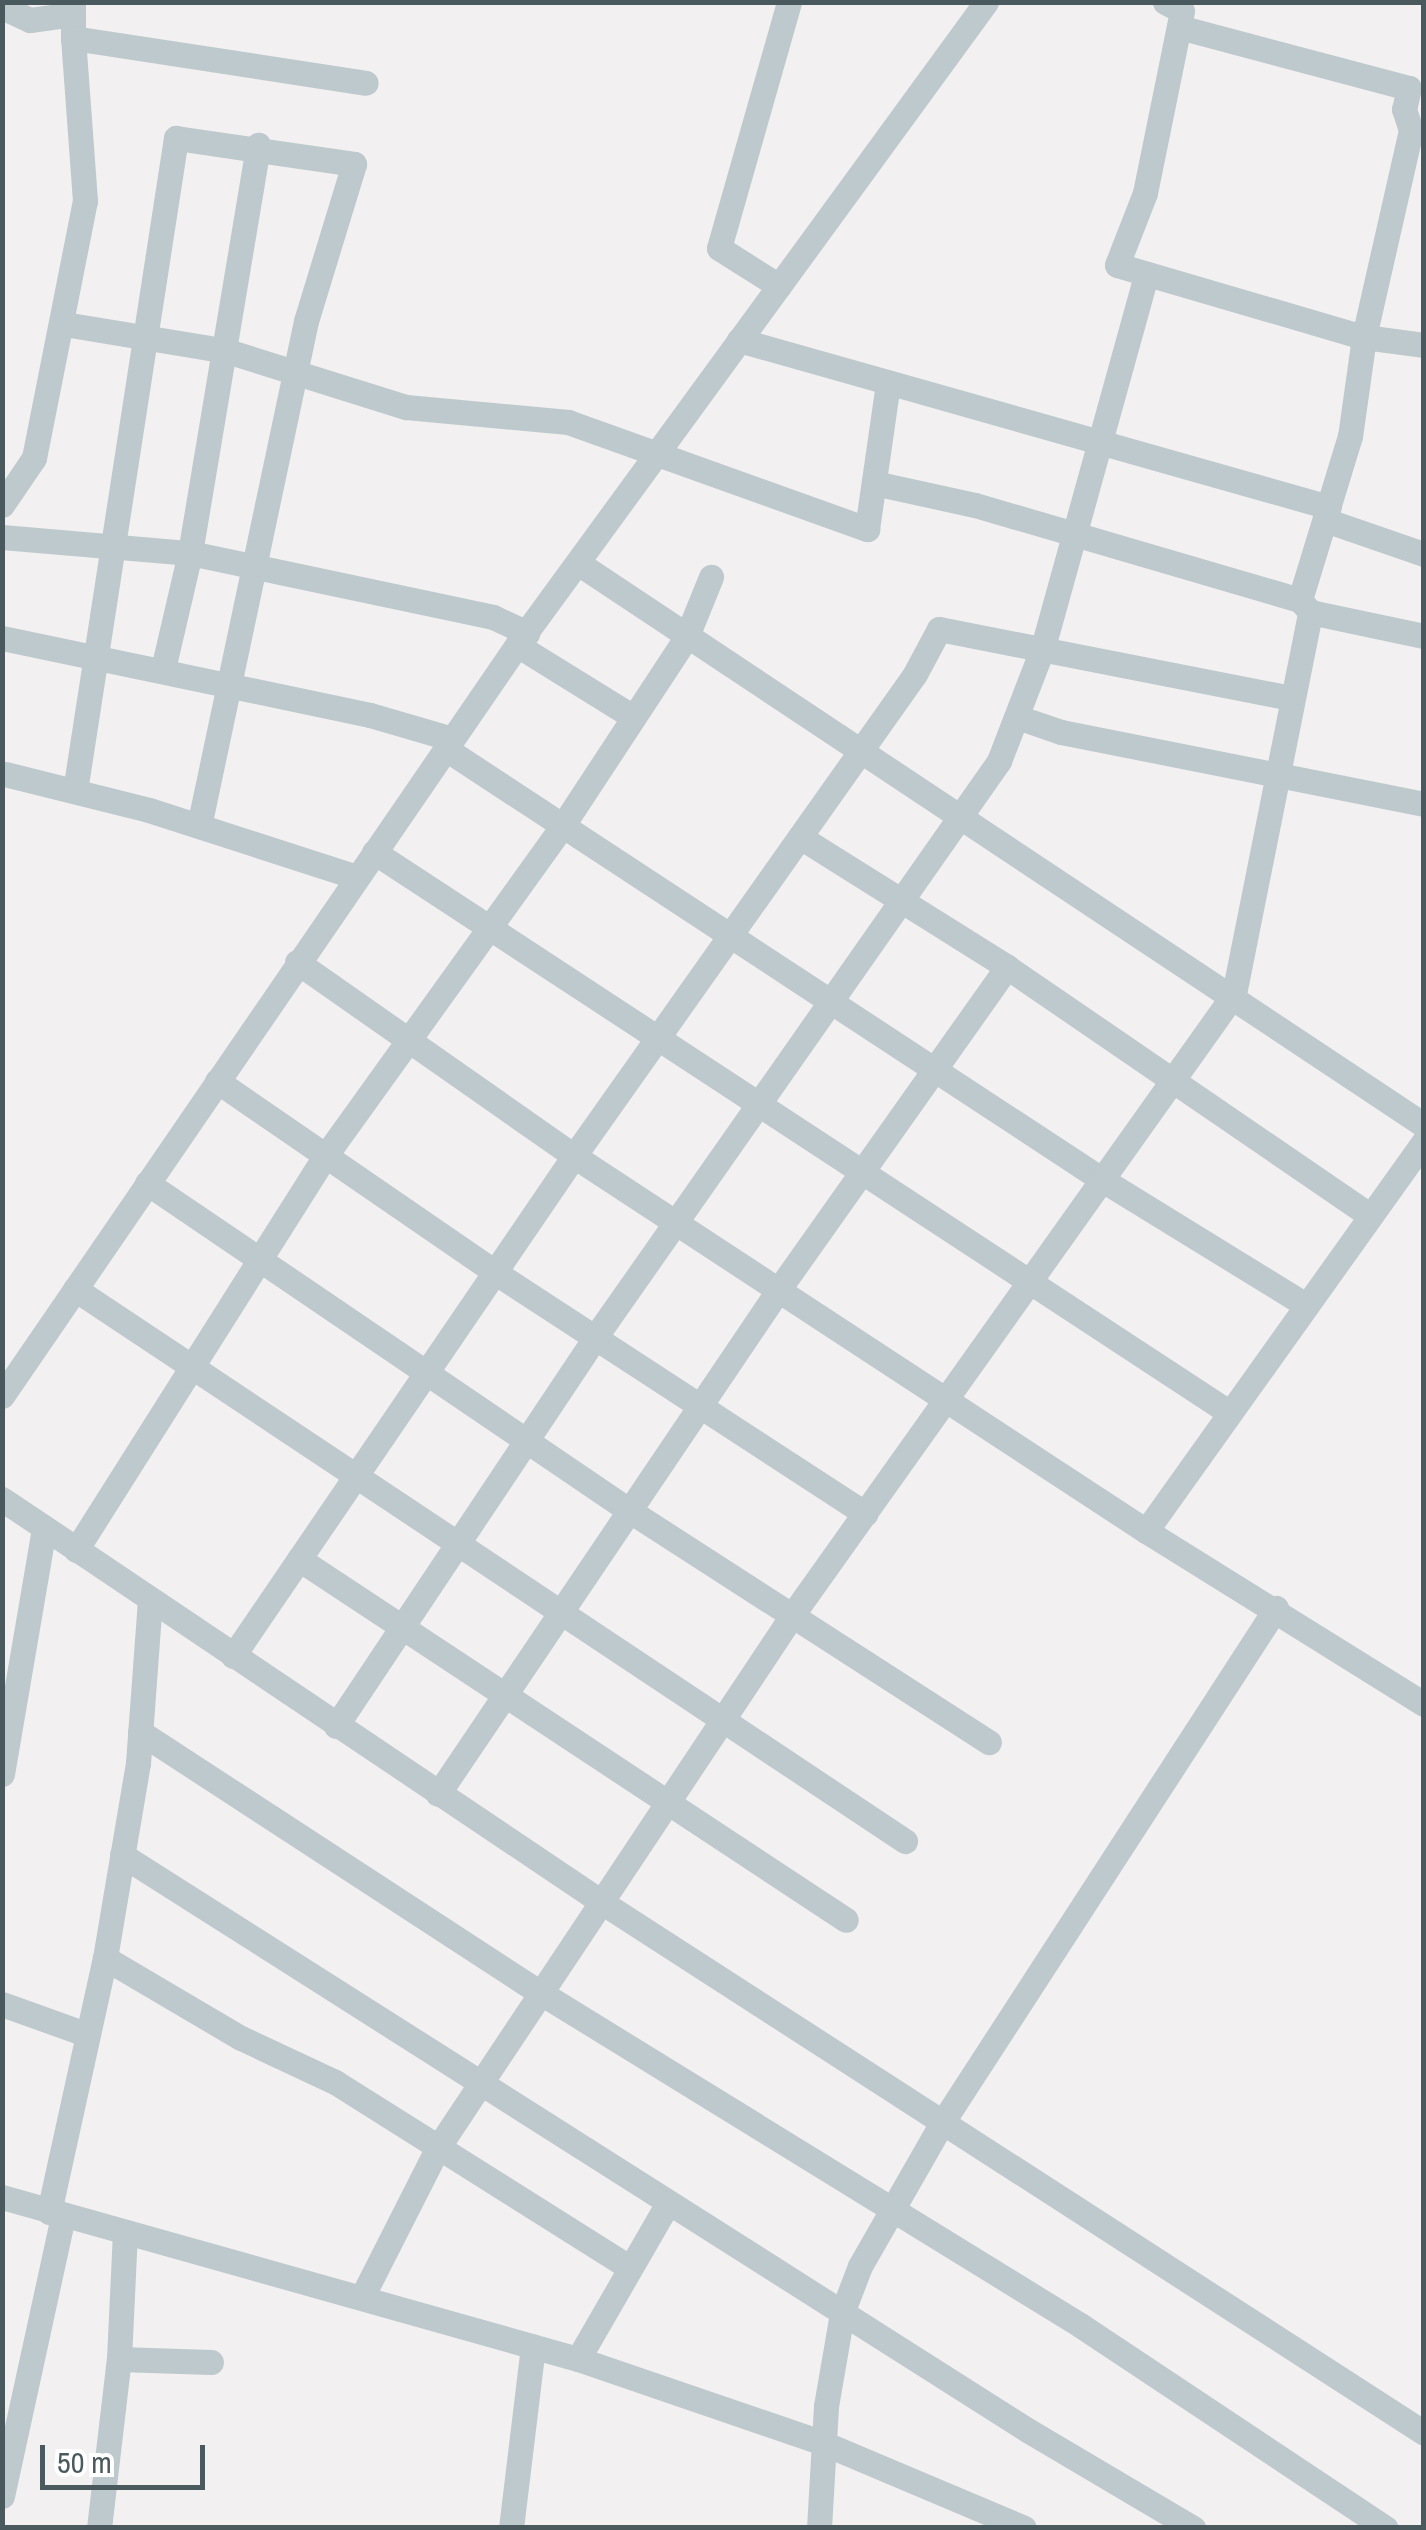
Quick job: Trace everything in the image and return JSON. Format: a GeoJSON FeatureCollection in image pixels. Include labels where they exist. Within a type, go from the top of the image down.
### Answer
{"type":"FeatureCollection","features":[{"type":"Feature","properties":{"kind":"street"},"geometry":{"type":"LineString","coordinates":[[780,286],[720,248],[789,2]]}},
{"type":"Feature","properties":{"kind":"street"},"geometry":{"type":"LineString","coordinates":[[2,1396],[522,639],[581,565],[986,2]]}},
{"type":"Feature","properties":{"kind":"street"},"geometry":{"type":"LineString","coordinates":[[1165,2],[1182,11],[1145,193],[1116,265],[1145,278],[1364,336],[1424,345]]}},
{"type":"Feature","properties":{"kind":"street"},"geometry":{"type":"LineString","coordinates":[[2,7],[30,20],[73,18],[366,84]]}},
{"type":"Feature","properties":{"kind":"street"},"geometry":{"type":"LineString","coordinates":[[2,505],[34,458],[64,324],[85,201],[73,18]]}},
{"type":"Feature","properties":{"kind":"street"},"geometry":{"type":"LineString","coordinates":[[364,2295],[437,2149],[793,1614],[1234,994],[1305,606],[1350,436],[1364,336],[1417,132],[1404,109],[1409,88],[1179,27]]}},
{"type":"Feature","properties":{"kind":"street"},"geometry":{"type":"LineString","coordinates":[[75,791],[176,138],[258,145],[354,164],[296,370],[199,826]]}},
{"type":"Feature","properties":{"kind":"street"},"geometry":{"type":"LineString","coordinates":[[163,669],[190,553],[227,351],[258,145]]}},
{"type":"Feature","properties":{"kind":"street"},"geometry":{"type":"LineString","coordinates":[[336,1726],[530,1442],[596,1336],[764,1105],[829,1000],[962,821],[1020,718],[1145,278]]}},
{"type":"Feature","properties":{"kind":"street"},"geometry":{"type":"LineString","coordinates":[[64,324],[227,351],[406,407],[568,422],[660,452],[867,530],[888,384]]}},
{"type":"Feature","properties":{"kind":"street"},"geometry":{"type":"LineString","coordinates":[[740,340],[1327,514],[1424,554]]}},
{"type":"Feature","properties":{"kind":"street"},"geometry":{"type":"LineString","coordinates":[[874,483],[975,505],[1305,606],[1424,636]]}},
{"type":"Feature","properties":{"kind":"street"},"geometry":{"type":"LineString","coordinates":[[2,538],[190,553],[493,618],[634,717]]}},
{"type":"Feature","properties":{"kind":"street"},"geometry":{"type":"LineString","coordinates":[[581,565],[962,821],[1234,994],[1424,1125]]}},
{"type":"Feature","properties":{"kind":"street"},"geometry":{"type":"LineString","coordinates":[[76,1550],[326,1156],[562,825],[687,636],[711,578]]}},
{"type":"Feature","properties":{"kind":"street"},"geometry":{"type":"LineString","coordinates":[[233,1656],[353,1478],[428,1376],[574,1156],[860,753],[939,629],[1291,698]]}},
{"type":"Feature","properties":{"kind":"street"},"geometry":{"type":"LineString","coordinates":[[2,638],[98,654],[230,684],[449,744],[562,825],[1101,1179],[1306,1305]]}},
{"type":"Feature","properties":{"kind":"street"},"geometry":{"type":"LineString","coordinates":[[1020,718],[1061,732],[1424,804]]}},
{"type":"Feature","properties":{"kind":"street"},"geometry":{"type":"LineString","coordinates":[[5,774],[199,826],[356,878]]}},
{"type":"Feature","properties":{"kind":"street"},"geometry":{"type":"LineString","coordinates":[[800,837],[1006,967],[1368,1214]]}},
{"type":"Feature","properties":{"kind":"street"},"geometry":{"type":"LineString","coordinates":[[374,852],[864,1168],[1230,1412]]}},
{"type":"Feature","properties":{"kind":"street"},"geometry":{"type":"LineString","coordinates":[[297,962],[574,1156],[1146,1531],[1276,1608],[1424,1704]]}},
{"type":"Feature","properties":{"kind":"street"},"geometry":{"type":"LineString","coordinates":[[438,1794],[779,1290],[1006,967]]}},
{"type":"Feature","properties":{"kind":"street"},"geometry":{"type":"LineString","coordinates":[[217,1080],[496,1274],[865,1514]]}},
{"type":"Feature","properties":{"kind":"street"},"geometry":{"type":"LineString","coordinates":[[1146,1531],[1368,1214],[1424,1141]]}},
{"type":"Feature","properties":{"kind":"street"},"geometry":{"type":"LineString","coordinates":[[147,1183],[630,1511],[990,1742]]}},
{"type":"Feature","properties":{"kind":"street"},"geometry":{"type":"LineString","coordinates":[[75,1289],[353,1478],[905,1841]]}},
{"type":"Feature","properties":{"kind":"street"},"geometry":{"type":"LineString","coordinates":[[2,1498],[602,1902],[1424,2433]]}},
{"type":"Feature","properties":{"kind":"street"},"geometry":{"type":"LineString","coordinates":[[2,1774],[44,1528]]}},
{"type":"Feature","properties":{"kind":"street"},"geometry":{"type":"LineString","coordinates":[[298,1559],[846,1920]]}},
{"type":"Feature","properties":{"kind":"street"},"geometry":{"type":"LineString","coordinates":[[2,2496],[105,1958],[140,1732],[150,1600]]}},
{"type":"Feature","properties":{"kind":"street"},"geometry":{"type":"LineString","coordinates":[[819,2528],[823,2443],[842,2313],[891,2208],[1276,1608]]}},
{"type":"Feature","properties":{"kind":"street"},"geometry":{"type":"LineString","coordinates":[[140,1732],[541,1993],[891,2208],[1386,2528]]}},
{"type":"Feature","properties":{"kind":"street"},"geometry":{"type":"LineString","coordinates":[[122,1855],[842,2313],[1193,2528]]}},
{"type":"Feature","properties":{"kind":"street"},"geometry":{"type":"LineString","coordinates":[[105,1958],[241,2038],[336,2082],[627,2266]]}},
{"type":"Feature","properties":{"kind":"street"},"geometry":{"type":"LineString","coordinates":[[2,2004],[88,2035]]}},
{"type":"Feature","properties":{"kind":"street"},"geometry":{"type":"LineString","coordinates":[[2,2197],[56,2215],[364,2295],[578,2359],[823,2443],[1024,2528]]}},
{"type":"Feature","properties":{"kind":"street"},"geometry":{"type":"LineString","coordinates":[[578,2359],[627,2266],[668,2203]]}},
{"type":"Feature","properties":{"kind":"street"},"geometry":{"type":"LineString","coordinates":[[99,2528],[120,2359],[125,2233]]}},
{"type":"Feature","properties":{"kind":"street"},"geometry":{"type":"LineString","coordinates":[[512,2528],[533,2346]]}},
{"type":"Feature","properties":{"kind":"street"},"geometry":{"type":"LineString","coordinates":[[120,2359],[211,2362]]}}]}
